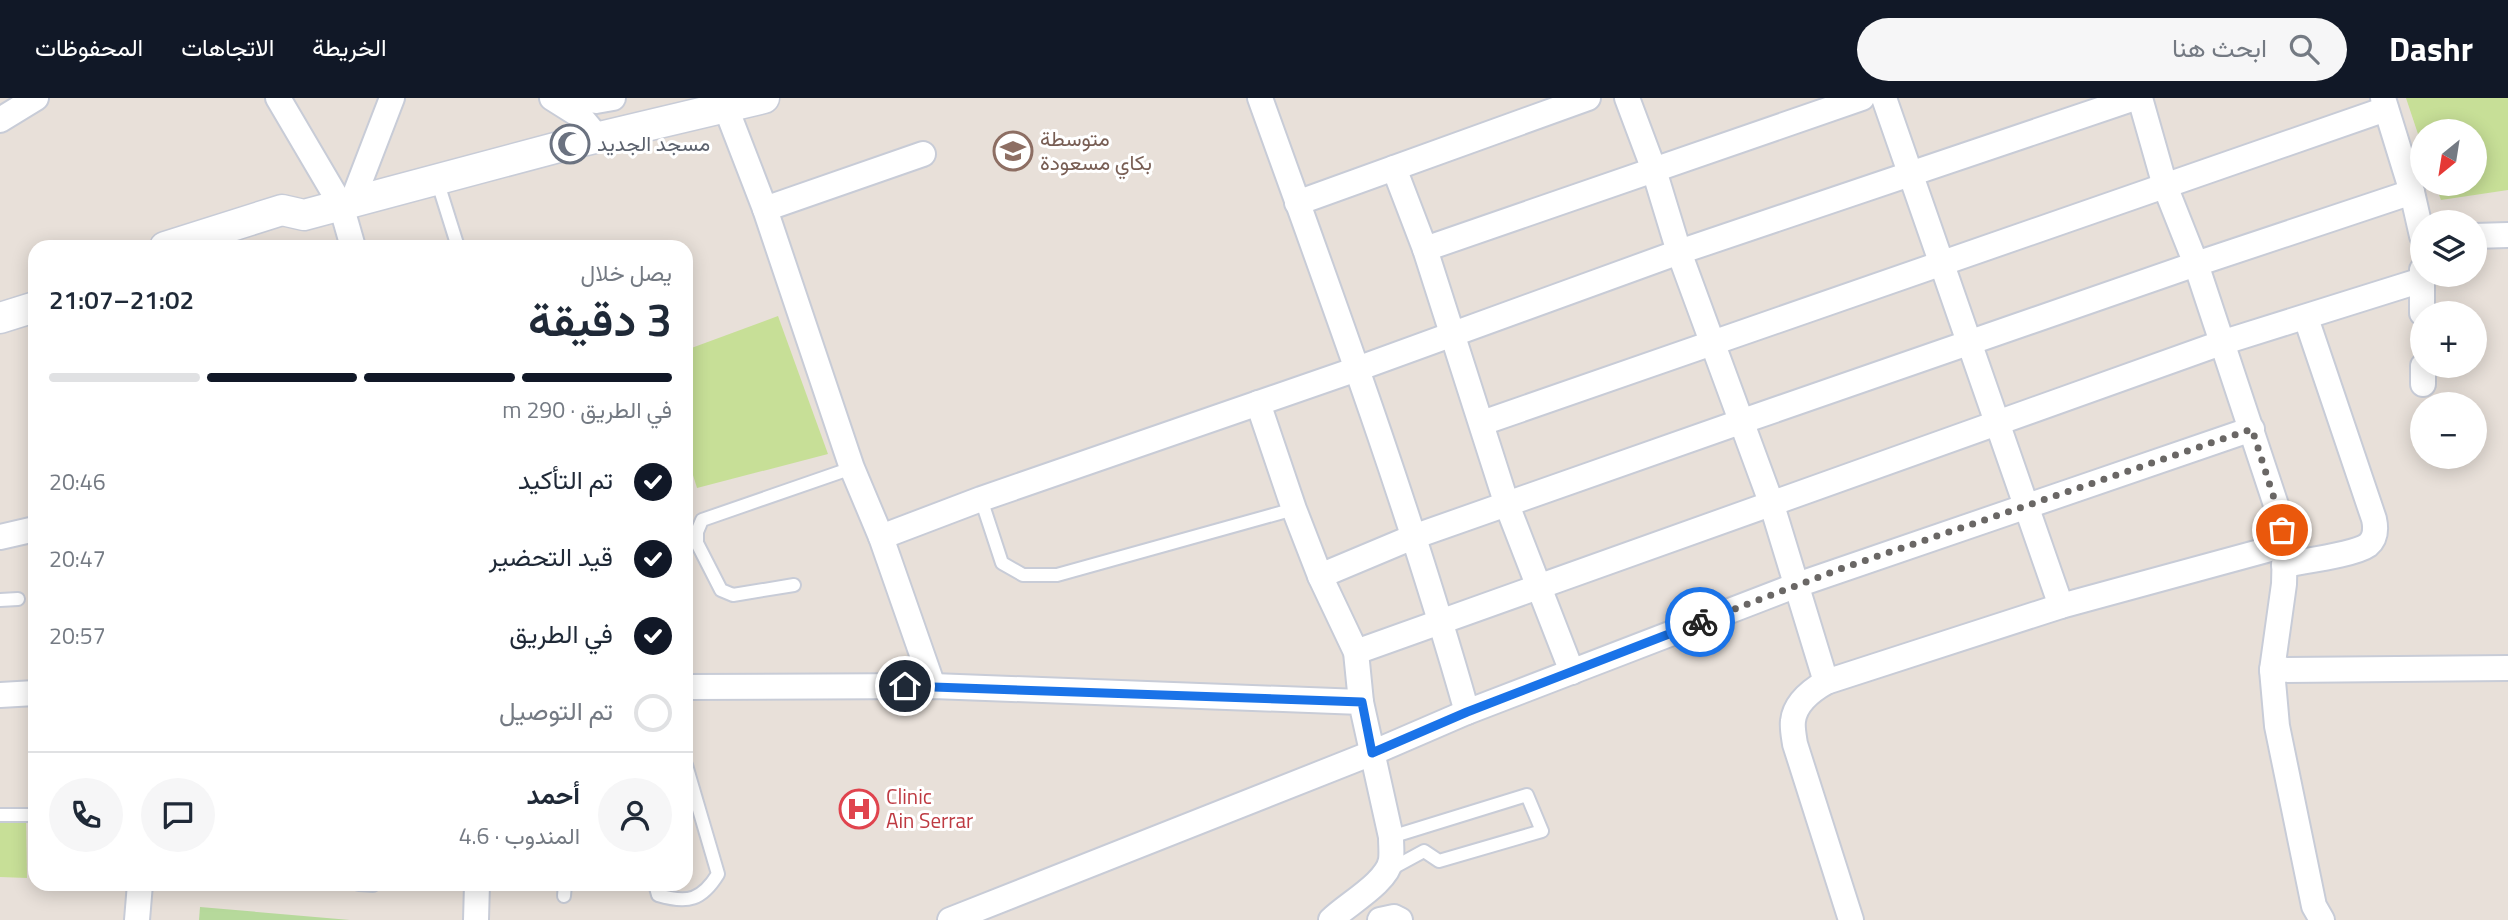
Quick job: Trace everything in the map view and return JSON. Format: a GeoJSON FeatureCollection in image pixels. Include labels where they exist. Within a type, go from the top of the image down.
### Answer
{"type":"FeatureCollection","features":[{"type":"Feature","properties":{"kind":"street"},"geometry":{"type":"LineString","coordinates":[[0,120],[36,98]]}},
{"type":"Feature","properties":{"kind":"street"},"geometry":{"type":"LineString","coordinates":[[278,98],[346,203],[352,240]]}},
{"type":"Feature","properties":{"kind":"street"},"geometry":{"type":"LineString","coordinates":[[346,203],[392,98]]}},
{"type":"Feature","properties":{"kind":"street"},"geometry":{"type":"LineString","coordinates":[[552,98],[579,115],[598,138]]}},
{"type":"Feature","properties":{"kind":"street"},"geometry":{"type":"LineString","coordinates":[[576,98],[596,101],[613,98]]}},
{"type":"Feature","properties":{"kind":"street"},"geometry":{"type":"LineString","coordinates":[[187,240],[282,210],[304,215],[598,138],[764,98]]}},
{"type":"Feature","properties":{"kind":"street"},"geometry":{"type":"LineString","coordinates":[[1260,98],[1357,369],[1441,621],[1467,712]]}},
{"type":"Feature","properties":{"kind":"street"},"geometry":{"type":"LineString","coordinates":[[1297,202],[1588,98]]}},
{"type":"Feature","properties":{"kind":"street"},"geometry":{"type":"LineString","coordinates":[[1627,98],[1654,170],[1711,343],[1743,421],[1771,502],[1826,682]]}},
{"type":"Feature","properties":{"kind":"street"},"geometry":{"type":"LineString","coordinates":[[1425,249],[1862,98]]}},
{"type":"Feature","properties":{"kind":"street"},"geometry":{"type":"LineString","coordinates":[[1884,98],[2061,606]]}},
{"type":"Feature","properties":{"kind":"street"},"geometry":{"type":"LineString","coordinates":[[881,537],[981,499],[1357,369],[1679,251],[2138,98],[2165,186],[2196,264],[2279,514],[2284,584],[2272,670],[2277,726],[2315,915]]}},
{"type":"Feature","properties":{"kind":"street"},"geometry":{"type":"LineString","coordinates":[[1482,423],[2165,186],[2384,104],[2410,186]]}},
{"type":"Feature","properties":{"kind":"street"},"geometry":{"type":"LineString","coordinates":[[726,108],[765,209],[852,468],[881,537],[933,686]]}},
{"type":"Feature","properties":{"kind":"street"},"geometry":{"type":"LineString","coordinates":[[765,209],[923,154]]}},
{"type":"Feature","properties":{"kind":"street"},"geometry":{"type":"LineString","coordinates":[[1394,168],[1425,249],[1507,505],[1572,672]]}},
{"type":"Feature","properties":{"kind":"street"},"geometry":{"type":"LineString","coordinates":[[1320,576],[1413,537],[2196,264],[2410,193]]}},
{"type":"Feature","properties":{"kind":"street"},"geometry":{"type":"LineString","coordinates":[[255,240],[290,229],[304,215]]}},
{"type":"Feature","properties":{"kind":"street"},"geometry":{"type":"LineString","coordinates":[[2487,236],[2508,235]]}},
{"type":"Feature","properties":{"kind":"street"},"geometry":{"type":"LineString","coordinates":[[1356,652],[1771,502],[1998,425],[2221,343],[2306,318],[2410,279]]}},
{"type":"Feature","properties":{"kind":"street"},"geometry":{"type":"LineString","coordinates":[[0,299],[28,297]]}},
{"type":"Feature","properties":{"kind":"street"},"geometry":{"type":"LineString","coordinates":[[0,318],[28,300]]}},
{"type":"Feature","properties":{"kind":"street"},"geometry":{"type":"LineString","coordinates":[[1851,920],[1795,744],[1792,720],[1802,701],[1812,690],[1826,682],[2061,606],[2284,555],[2352,551],[2367,546],[2376,530],[2374,519],[2306,318]]}},
{"type":"Feature","properties":{"kind":"street"},"geometry":{"type":"LineString","coordinates":[[1258,403],[1320,576],[1356,652],[1362,702],[1391,837],[1388,870],[1380,880],[1331,920]]}},
{"type":"Feature","properties":{"kind":"street"},"geometry":{"type":"LineString","coordinates":[[956,918],[1372,753],[1467,712],[1797,585],[2252,429]]}},
{"type":"Feature","properties":{"kind":"street"},"geometry":{"type":"LineString","coordinates":[[0,537],[28,531]]}},
{"type":"Feature","properties":{"kind":"street"},"geometry":{"type":"LineString","coordinates":[[2272,670],[2508,668]]}},
{"type":"Feature","properties":{"kind":"street"},"geometry":{"type":"LineString","coordinates":[[693,687],[933,686],[1362,702]]}},
{"type":"Feature","properties":{"kind":"street"},"geometry":{"type":"LineString","coordinates":[[0,695],[28,693]]}},
{"type":"Feature","properties":{"kind":"street"},"geometry":{"type":"LineString","coordinates":[[137,920],[139,891]]}},
{"type":"Feature","properties":{"kind":"street"},"geometry":{"type":"LineString","coordinates":[[477,891],[477,920]]}},
{"type":"Feature","properties":{"kind":"street"},"geometry":{"type":"LineString","coordinates":[[1380,920],[1400,920]]}},
{"type":"Feature","properties":{"kind":"lane"},"geometry":{"type":"LineString","coordinates":[[436,180],[456,240]]}},
{"type":"Feature","properties":{"kind":"lane"},"geometry":{"type":"LineString","coordinates":[[794,585],[733,595],[721,590],[714,581],[697,543],[696,532],[702,520],[852,468]]}},
{"type":"Feature","properties":{"kind":"lane"},"geometry":{"type":"LineString","coordinates":[[981,499],[1002,563],[1023,575],[1057,575],[1294,509]]}},
{"type":"Feature","properties":{"kind":"lane"},"geometry":{"type":"LineString","coordinates":[[0,600],[18,599]]}},
{"type":"Feature","properties":{"kind":"lane"},"geometry":{"type":"LineString","coordinates":[[657,891],[659,895],[674,900],[691,899],[707,892],[718,874],[693,789]]}},
{"type":"Feature","properties":{"kind":"lane"},"geometry":{"type":"LineString","coordinates":[[1388,870],[1424,850],[1439,861],[1542,831],[1527,795],[1391,837]]}},
{"type":"Feature","properties":{"kind":"lane"},"geometry":{"type":"LineString","coordinates":[[0,815],[28,815]]}},
{"type":"Feature","properties":{"kind":"green space"},"geometry":{"type":"Polygon","coordinates":[[[2406,98],[2508,98],[2508,190],[2487,193],[2487,119],[2413,119],[2406,98]]]}},
{"type":"Feature","properties":{"kind":"green space"},"geometry":{"type":"Polygon","coordinates":[[[2440,196],[2468,196],[2441,200],[2440,196]]]}},
{"type":"Feature","properties":{"kind":"green space"},"geometry":{"type":"Polygon","coordinates":[[[778,316],[828,454],[697,488],[693,475],[693,347],[778,316]]]}},
{"type":"Feature","properties":{"kind":"green space"},"geometry":{"type":"Polygon","coordinates":[[[26,814],[27,878],[0,877],[0,815],[26,814]]]}},
{"type":"Feature","properties":{"kind":"green space"},"geometry":{"type":"Polygon","coordinates":[[[200,907],[350,920],[199,920],[200,907]]]}},
{"type":"Feature","properties":{"kind":"way so far"},"geometry":{"type":"LineString","coordinates":[[1700,622],[1843,568],[2252,429],[2282,530]]}},
{"type":"Feature","properties":{"kind":"place","name":"مسجد الجديد"},"geometry":{"type":"Point","coordinates":[570,144]}},
{"type":"Feature","properties":{"kind":"place","name":"متوسطة بكاي مسعودة"},"geometry":{"type":"Point","coordinates":[1013,151]}},
{"type":"Feature","properties":{"kind":"place","name":"Clinic Ain Serrar"},"geometry":{"type":"Point","coordinates":[859,809]}},
{"type":"Feature","properties":{"kind":"route"},"geometry":{"type":"LineString","coordinates":[[905,686],[1362,702],[1372,753],[1467,712],[1700,622]]}}]}
